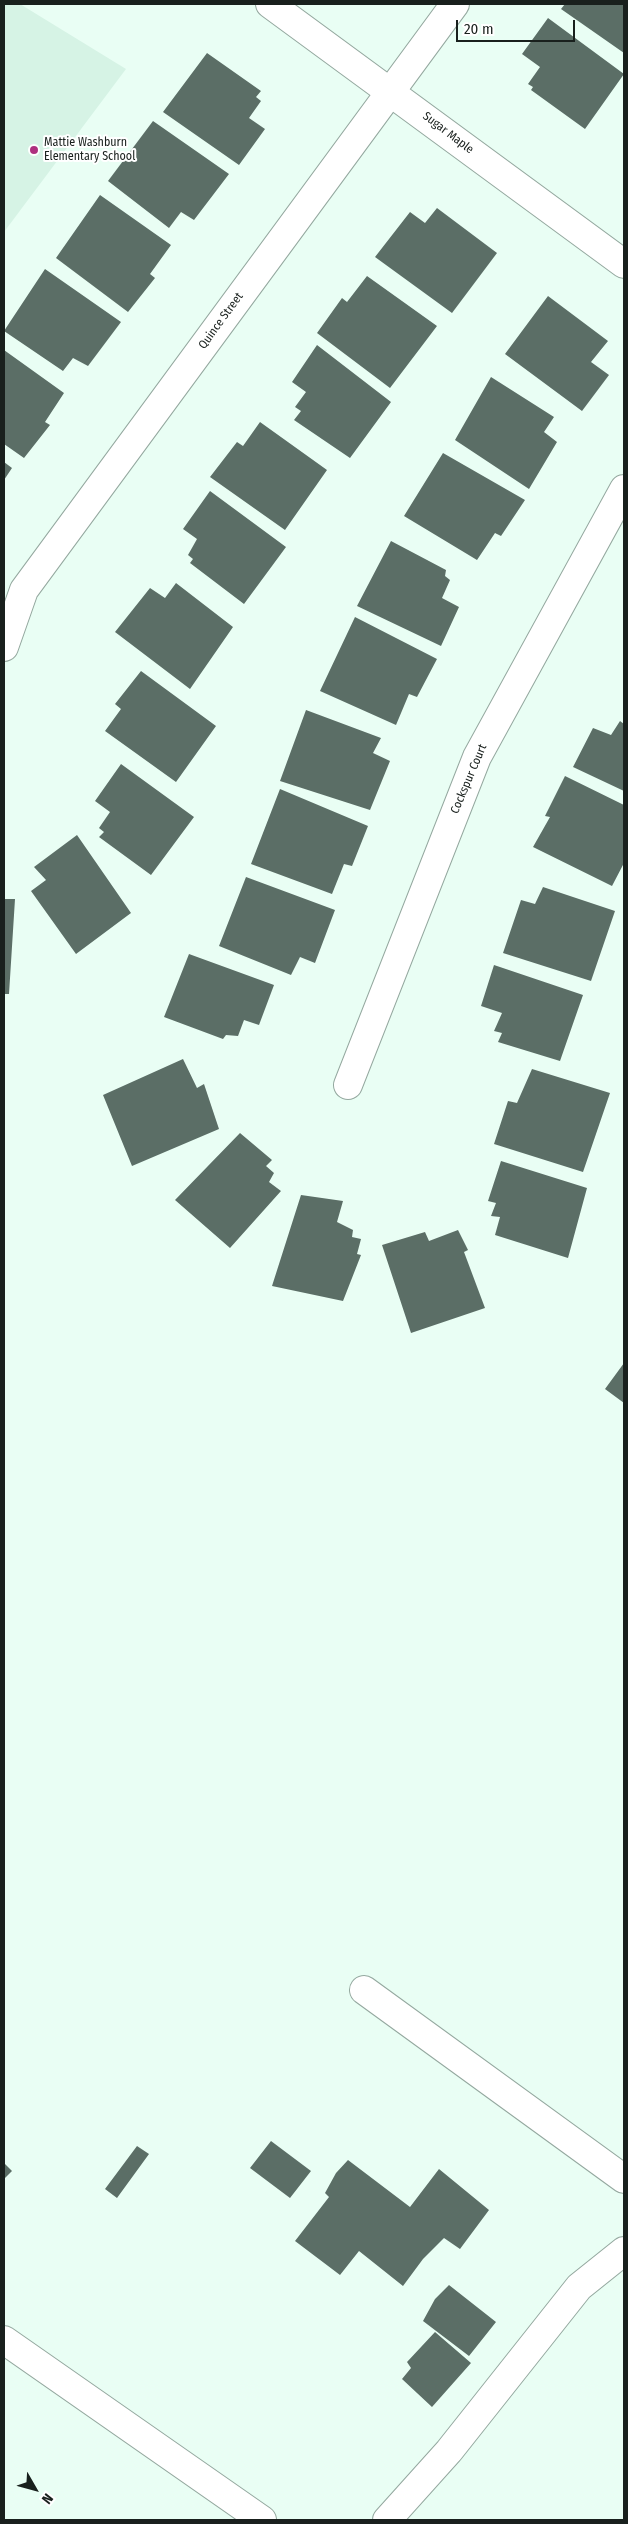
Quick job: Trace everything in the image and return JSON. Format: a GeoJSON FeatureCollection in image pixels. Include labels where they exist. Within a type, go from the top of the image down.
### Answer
{"type":"FeatureCollection","features":[{"type":"Feature","properties":{"kind":"street","name":"Sugar Maple"},"geometry":{"type":"LineString","coordinates":[[270,4],[390,90],[624,264]]}},
{"type":"Feature","properties":{"kind":"street","name":"Quince Street"},"geometry":{"type":"LineString","coordinates":[[4,648],[24,590],[455,4]]}},
{"type":"Feature","properties":{"kind":"street","name":"Cockspur Court"},"geometry":{"type":"LineString","coordinates":[[348,1085],[477,758],[624,489]]}},
{"type":"Feature","properties":{"kind":"street"},"geometry":{"type":"LineString","coordinates":[[364,1990],[624,2179]]}},
{"type":"Feature","properties":{"kind":"street"},"geometry":{"type":"LineString","coordinates":[[387,2520],[449,2451],[579,2287],[624,2251]]}},
{"type":"Feature","properties":{"kind":"street"},"geometry":{"type":"LineString","coordinates":[[4,2340],[262,2520]]}},
{"type":"Feature","properties":{"kind":"shaded area","name":"Mattie Washburn Elementary School"},"geometry":{"type":"Polygon","coordinates":[[[4,4],[20,4],[126,69],[4,232],[4,4]]]}},
{"type":"Feature","properties":{"kind":"building"},"geometry":{"type":"Polygon","coordinates":[[[565,4],[624,4],[624,53],[561,9],[565,4]]]}},
{"type":"Feature","properties":{"kind":"building"},"geometry":{"type":"Polygon","coordinates":[[[548,18],[624,74],[585,129],[531,90],[533,87],[528,84],[540,67],[522,54],[548,18]]]}},
{"type":"Feature","properties":{"kind":"building"},"geometry":{"type":"Polygon","coordinates":[[[207,53],[261,91],[256,97],[261,101],[249,118],[265,129],[239,165],[163,112],[207,53]]]}},
{"type":"Feature","properties":{"kind":"building"},"geometry":{"type":"Polygon","coordinates":[[[153,121],[229,174],[194,220],[181,212],[169,228],[108,181],[153,121]]]}},
{"type":"Feature","properties":{"kind":"building"},"geometry":{"type":"Polygon","coordinates":[[[100,195],[171,245],[150,274],[155,278],[128,312],[56,258],[100,195]]]}},
{"type":"Feature","properties":{"kind":"building"},"geometry":{"type":"Polygon","coordinates":[[[437,208],[497,253],[452,313],[375,257],[410,212],[425,223],[437,208]]]}},
{"type":"Feature","properties":{"kind":"building"},"geometry":{"type":"Polygon","coordinates":[[[45,269],[121,322],[88,366],[73,358],[63,371],[4,331],[45,269]]]}},
{"type":"Feature","properties":{"kind":"building"},"geometry":{"type":"Polygon","coordinates":[[[367,276],[437,326],[390,388],[317,333],[342,298],[347,302],[367,276]]]}},
{"type":"Feature","properties":{"kind":"building"},"geometry":{"type":"Polygon","coordinates":[[[548,296],[608,341],[591,362],[609,375],[582,411],[505,354],[548,296]]]}},
{"type":"Feature","properties":{"kind":"building"},"geometry":{"type":"Polygon","coordinates":[[[317,345],[391,402],[350,458],[294,420],[301,411],[295,407],[306,392],[292,382],[317,345]]]}},
{"type":"Feature","properties":{"kind":"building"},"geometry":{"type":"Polygon","coordinates":[[[4,350],[64,393],[45,422],[50,425],[24,458],[4,444],[4,350]]]}},
{"type":"Feature","properties":{"kind":"building"},"geometry":{"type":"Polygon","coordinates":[[[491,377],[554,417],[544,432],[557,442],[529,489],[455,440],[491,377]]]}},
{"type":"Feature","properties":{"kind":"building"},"geometry":{"type":"Polygon","coordinates":[[[260,422],[327,470],[285,530],[210,477],[237,442],[243,446],[260,422]]]}},
{"type":"Feature","properties":{"kind":"building"},"geometry":{"type":"Polygon","coordinates":[[[443,453],[525,500],[501,536],[495,533],[477,560],[404,516],[443,453]]]}},
{"type":"Feature","properties":{"kind":"building"},"geometry":{"type":"Polygon","coordinates":[[[4,462],[12,468],[4,480],[4,462]]]}},
{"type":"Feature","properties":{"kind":"building"},"geometry":{"type":"Polygon","coordinates":[[[210,491],[286,547],[244,604],[190,563],[193,559],[188,555],[197,539],[183,529],[210,491]]]}},
{"type":"Feature","properties":{"kind":"building"},"geometry":{"type":"Polygon","coordinates":[[[391,541],[446,570],[445,576],[450,580],[442,598],[459,607],[441,646],[357,606],[391,541]]]}},
{"type":"Feature","properties":{"kind":"building"},"geometry":{"type":"Polygon","coordinates":[[[176,583],[233,627],[190,689],[115,632],[150,588],[165,598],[176,583]]]}},
{"type":"Feature","properties":{"kind":"building"},"geometry":{"type":"Polygon","coordinates":[[[355,617],[437,659],[417,697],[409,694],[396,725],[320,691],[355,617]]]}},
{"type":"Feature","properties":{"kind":"building"},"geometry":{"type":"Polygon","coordinates":[[[141,671],[216,726],[176,782],[105,731],[121,709],[115,704],[141,671]]]}},
{"type":"Feature","properties":{"kind":"building"},"geometry":{"type":"Polygon","coordinates":[[[306,710],[381,738],[373,753],[390,761],[370,810],[280,781],[306,710]]]}},
{"type":"Feature","properties":{"kind":"building"},"geometry":{"type":"Polygon","coordinates":[[[620,721],[624,724],[624,791],[573,767],[593,728],[611,735],[620,721]]]}},
{"type":"Feature","properties":{"kind":"building"},"geometry":{"type":"Polygon","coordinates":[[[121,764],[194,817],[151,875],[99,837],[104,832],[99,828],[110,812],[95,801],[121,764]]]}},
{"type":"Feature","properties":{"kind":"building"},"geometry":{"type":"Polygon","coordinates":[[[565,776],[624,805],[624,863],[612,886],[533,847],[550,817],[545,816],[565,776]]]}},
{"type":"Feature","properties":{"kind":"building"},"geometry":{"type":"Polygon","coordinates":[[[280,789],[368,826],[352,866],[344,864],[332,894],[251,864],[280,789]]]}},
{"type":"Feature","properties":{"kind":"building"},"geometry":{"type":"Polygon","coordinates":[[[77,835],[131,913],[76,954],[31,891],[46,880],[34,867],[77,835]]]}},
{"type":"Feature","properties":{"kind":"building"},"geometry":{"type":"Polygon","coordinates":[[[246,877],[335,910],[315,963],[300,957],[291,975],[219,946],[246,877]]]}},
{"type":"Feature","properties":{"kind":"building"},"geometry":{"type":"Polygon","coordinates":[[[543,887],[615,911],[591,981],[503,953],[521,900],[535,904],[543,887]]]}},
{"type":"Feature","properties":{"kind":"building"},"geometry":{"type":"Polygon","coordinates":[[[4,899],[15,899],[9,994],[4,994],[4,899]]]}},
{"type":"Feature","properties":{"kind":"building"},"geometry":{"type":"Polygon","coordinates":[[[189,954],[274,985],[259,1025],[244,1020],[238,1036],[226,1035],[223,1039],[164,1017],[189,954]]]}},
{"type":"Feature","properties":{"kind":"building"},"geometry":{"type":"Polygon","coordinates":[[[494,965],[583,995],[560,1061],[498,1042],[502,1033],[494,1031],[502,1013],[481,1006],[494,965]]]}},
{"type":"Feature","properties":{"kind":"building"},"geometry":{"type":"Polygon","coordinates":[[[183,1059],[197,1088],[204,1084],[219,1129],[132,1166],[103,1095],[183,1059]]]}},
{"type":"Feature","properties":{"kind":"building"},"geometry":{"type":"Polygon","coordinates":[[[532,1069],[610,1093],[583,1172],[494,1144],[508,1101],[517,1103],[532,1069]]]}},
{"type":"Feature","properties":{"kind":"building"},"geometry":{"type":"Polygon","coordinates":[[[240,1133],[272,1160],[266,1166],[274,1173],[269,1182],[281,1191],[230,1248],[175,1200],[240,1133]]]}},
{"type":"Feature","properties":{"kind":"building"},"geometry":{"type":"Polygon","coordinates":[[[501,1161],[587,1188],[568,1258],[495,1235],[500,1217],[491,1216],[496,1203],[488,1201],[501,1161]]]}},
{"type":"Feature","properties":{"kind":"building"},"geometry":{"type":"Polygon","coordinates":[[[301,1195],[343,1201],[337,1222],[353,1230],[352,1237],[361,1239],[357,1254],[361,1255],[343,1301],[272,1286],[301,1195]]]}},
{"type":"Feature","properties":{"kind":"building"},"geometry":{"type":"Polygon","coordinates":[[[458,1230],[468,1250],[464,1252],[485,1308],[411,1333],[382,1245],[425,1232],[429,1241],[458,1230]]]}},
{"type":"Feature","properties":{"kind":"building"},"geometry":{"type":"Polygon","coordinates":[[[624,1363],[624,1403],[605,1389],[624,1363]]]}},
{"type":"Feature","properties":{"kind":"building"},"geometry":{"type":"Polygon","coordinates":[[[271,2141],[311,2171],[290,2198],[250,2168],[271,2141]]]}},
{"type":"Feature","properties":{"kind":"building"},"geometry":{"type":"Polygon","coordinates":[[[137,2146],[149,2154],[117,2198],[105,2189],[137,2146]]]}},
{"type":"Feature","properties":{"kind":"building"},"geometry":{"type":"Polygon","coordinates":[[[348,2160],[410,2207],[439,2169],[489,2210],[460,2249],[444,2238],[423,2259],[403,2286],[359,2251],[340,2275],[295,2241],[329,2197],[325,2193],[336,2173],[348,2160]]]}},
{"type":"Feature","properties":{"kind":"building"},"geometry":{"type":"Polygon","coordinates":[[[4,2163],[12,2171],[4,2179],[4,2163]]]}},
{"type":"Feature","properties":{"kind":"building"},"geometry":{"type":"Polygon","coordinates":[[[449,2285],[496,2322],[469,2356],[423,2321],[435,2299],[449,2285]]]}},
{"type":"Feature","properties":{"kind":"building"},"geometry":{"type":"Polygon","coordinates":[[[435,2332],[471,2363],[432,2407],[402,2379],[411,2368],[407,2362],[435,2332]]]}},
{"type":"Feature","properties":{"kind":"place","name":"Mattie Washburn Elementary School"},"geometry":{"type":"Point","coordinates":[34,150]}}]}
